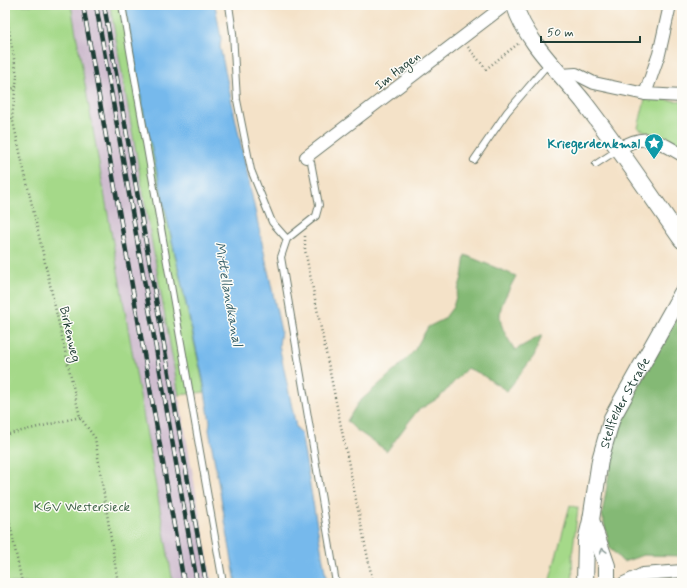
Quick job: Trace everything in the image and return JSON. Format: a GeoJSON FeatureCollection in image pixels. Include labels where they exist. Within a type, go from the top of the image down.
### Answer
{"type":"FeatureCollection","features":[{"type":"Feature","properties":{"kind":"street","name":"Im Hagen"},"geometry":{"type":"LineString","coordinates":[[306,157],[504,5]]}},
{"type":"Feature","properties":{"kind":"street"},"geometry":{"type":"LineString","coordinates":[[515,5],[518,17],[529,36],[562,75],[619,149],[682,240]]}},
{"type":"Feature","properties":{"kind":"street"},"geometry":{"type":"LineString","coordinates":[[646,94],[670,5]]}},
{"type":"Feature","properties":{"kind":"street"},"geometry":{"type":"LineString","coordinates":[[562,75],[576,74],[594,83],[646,94],[682,96]]}},
{"type":"Feature","properties":{"kind":"street"},"geometry":{"type":"LineString","coordinates":[[619,149],[631,141],[639,139],[665,145],[682,155]]}},
{"type":"Feature","properties":{"kind":"street","name":"Stellfelder Straße"},"geometry":{"type":"LineString","coordinates":[[585,583],[586,541],[592,520],[600,460],[612,418],[682,293]]}},
{"type":"Feature","properties":{"kind":"street"},"geometry":{"type":"LineString","coordinates":[[592,520],[607,566],[607,583]]}},
{"type":"Feature","properties":{"kind":"street"},"geometry":{"type":"LineString","coordinates":[[624,583],[643,574],[682,571]]}},
{"type":"Feature","properties":{"kind":"lane"},"geometry":{"type":"LineString","coordinates":[[122,5],[223,583]]}},
{"type":"Feature","properties":{"kind":"lane"},"geometry":{"type":"LineString","coordinates":[[229,5],[233,33],[237,100],[251,170],[272,222],[287,239]]}},
{"type":"Feature","properties":{"kind":"lane"},"geometry":{"type":"LineString","coordinates":[[474,160],[507,112],[550,62]]}},
{"type":"Feature","properties":{"kind":"lane"},"geometry":{"type":"LineString","coordinates":[[596,164],[619,149]]}},
{"type":"Feature","properties":{"kind":"lane"},"geometry":{"type":"LineString","coordinates":[[306,157],[310,162],[319,205],[316,216],[287,239],[281,257],[336,583]]}},
{"type":"Feature","properties":{"kind":"path","name":"Birkenweg"},"geometry":{"type":"LineString","coordinates":[[5,7],[18,76],[12,116],[80,417],[95,438],[118,583]]}},
{"type":"Feature","properties":{"kind":"path"},"geometry":{"type":"LineString","coordinates":[[462,38],[486,70],[529,36]]}},
{"type":"Feature","properties":{"kind":"path"},"geometry":{"type":"LineString","coordinates":[[5,91],[17,87]]}},
{"type":"Feature","properties":{"kind":"path"},"geometry":{"type":"LineString","coordinates":[[304,226],[306,250],[373,583]]}},
{"type":"Feature","properties":{"kind":"path"},"geometry":{"type":"LineString","coordinates":[[5,435],[80,417]]}},
{"type":"Feature","properties":{"kind":"path"},"geometry":{"type":"LineString","coordinates":[[5,500],[22,583]]}},
{"type":"Feature","properties":{"kind":"shaded area"},"geometry":{"type":"Polygon","coordinates":[[[71,5],[110,5],[212,583],[173,583],[71,5]]]}},
{"type":"Feature","properties":{"kind":"green space","name":"KGV Westersieck"},"geometry":{"type":"Polygon","coordinates":[[[5,5],[71,5],[173,583],[5,583],[5,5]]]}},
{"type":"Feature","properties":{"kind":"green space"},"geometry":{"type":"Polygon","coordinates":[[[110,5],[125,5],[144,114],[205,392],[179,395],[110,5]]]}},
{"type":"Feature","properties":{"kind":"green space"},"geometry":{"type":"Polygon","coordinates":[[[645,99],[682,101],[682,149],[638,128],[645,99]]]}},
{"type":"Feature","properties":{"kind":"green space"},"geometry":{"type":"Polygon","coordinates":[[[465,255],[516,276],[505,297],[500,313],[500,320],[503,329],[515,350],[542,335],[534,356],[507,391],[479,373],[467,368],[440,397],[417,411],[387,451],[355,429],[347,421],[358,403],[414,351],[428,327],[444,319],[453,307],[462,277],[465,255]]]}},
{"type":"Feature","properties":{"kind":"green space"},"geometry":{"type":"Polygon","coordinates":[[[682,307],[682,556],[644,555],[623,562],[610,548],[602,515],[614,444],[624,412],[682,307]]]}},
{"type":"Feature","properties":{"kind":"green space"},"geometry":{"type":"Polygon","coordinates":[[[570,505],[578,508],[572,556],[573,583],[549,583],[570,505]]]}},
{"type":"Feature","properties":{"kind":"water","name":"Mittellandkanal"},"geometry":{"type":"Polygon","coordinates":[[[125,5],[215,5],[221,38],[220,47],[281,331],[279,345],[296,427],[301,433],[327,583],[236,583],[209,430],[210,422],[203,379],[144,114],[125,5]]]}},
{"type":"Feature","properties":{"kind":"railway"},"geometry":{"type":"LineString","coordinates":[[83,5],[184,583]]}},
{"type":"Feature","properties":{"kind":"railway"},"geometry":{"type":"LineString","coordinates":[[96,5],[197,583]]}},
{"type":"Feature","properties":{"kind":"railway"},"geometry":{"type":"LineString","coordinates":[[104,5],[206,583]]}},
{"type":"Feature","properties":{"kind":"place","name":"Kriegerdenkmal"},"geometry":{"type":"Point","coordinates":[654,160]}}]}
